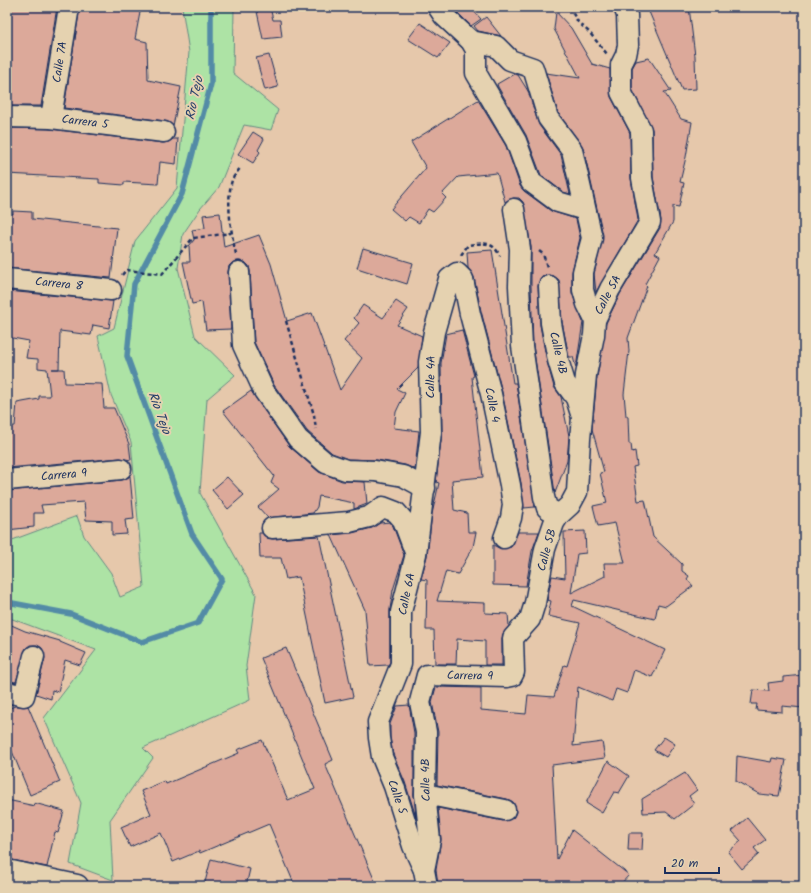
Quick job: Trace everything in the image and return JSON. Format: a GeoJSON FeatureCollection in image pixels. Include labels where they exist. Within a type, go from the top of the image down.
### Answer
{"type":"FeatureCollection","features":[{"type":"Feature","properties":{"kind":"street","name":"Calle 7A"},"geometry":{"type":"LineString","coordinates":[[51,118],[68,7]]}},
{"type":"Feature","properties":{"kind":"street"},"geometry":{"type":"LineString","coordinates":[[438,7],[444,16],[471,41],[476,50],[476,73],[516,141],[531,182],[558,202],[585,210]]}},
{"type":"Feature","properties":{"kind":"street"},"geometry":{"type":"LineString","coordinates":[[621,65],[626,55],[628,45],[627,15],[624,7]]}},
{"type":"Feature","properties":{"kind":"street"},"geometry":{"type":"LineString","coordinates":[[471,41],[496,46],[510,60],[533,68],[540,85],[548,118],[572,150],[592,238],[583,272],[584,290],[587,304],[595,320]]}},
{"type":"Feature","properties":{"kind":"street","name":"Calle 5A"},"geometry":{"type":"LineString","coordinates":[[586,375],[594,335],[595,320],[610,289],[650,222],[642,178],[641,130],[621,92],[621,65]]}},
{"type":"Feature","properties":{"kind":"street","name":"Carrera 5"},"geometry":{"type":"LineString","coordinates":[[7,117],[51,118],[164,132]]}},
{"type":"Feature","properties":{"kind":"street"},"geometry":{"type":"LineString","coordinates":[[514,209],[520,249],[519,286],[522,346],[544,497],[547,508],[559,515]]}},
{"type":"Feature","properties":{"kind":"street"},"geometry":{"type":"LineString","coordinates":[[239,272],[243,344],[264,391],[298,439],[326,463],[346,470],[375,471],[403,476],[425,488]]}},
{"type":"Feature","properties":{"kind":"street","name":"Calle 4A"},"geometry":{"type":"LineString","coordinates":[[425,488],[431,432],[429,362],[434,332],[449,279],[457,273]]}},
{"type":"Feature","properties":{"kind":"street","name":"Calle 4"},"geometry":{"type":"LineString","coordinates":[[457,273],[464,279],[470,314],[491,394],[510,486],[512,511],[504,538]]}},
{"type":"Feature","properties":{"kind":"street","name":"Carrera 8"},"geometry":{"type":"LineString","coordinates":[[7,279],[111,290]]}},
{"type":"Feature","properties":{"kind":"street","name":"Calle 4B"},"geometry":{"type":"LineString","coordinates":[[549,286],[551,323],[558,360],[565,383],[576,398],[582,416]]}},
{"type":"Feature","properties":{"kind":"street","name":"Calle 5B"},"geometry":{"type":"LineString","coordinates":[[512,676],[514,672],[513,638],[530,620],[536,603],[546,549],[559,515],[570,505],[578,492],[586,375]]}},
{"type":"Feature","properties":{"kind":"street","name":"Carrera 9"},"geometry":{"type":"LineString","coordinates":[[7,480],[121,470]]}},
{"type":"Feature","properties":{"kind":"street","name":"Calle 6A"},"geometry":{"type":"LineString","coordinates":[[378,722],[401,664],[401,612],[416,554],[425,488]]}},
{"type":"Feature","properties":{"kind":"street"},"geometry":{"type":"LineString","coordinates":[[272,528],[349,522],[369,517],[383,507],[396,512],[403,520],[416,554]]}},
{"type":"Feature","properties":{"kind":"street"},"geometry":{"type":"LineString","coordinates":[[16,694],[34,656]]}},
{"type":"Feature","properties":{"kind":"street","name":"Calle 4B"},"geometry":{"type":"LineString","coordinates":[[425,878],[430,840],[425,794],[426,732],[420,702],[427,675]]}},
{"type":"Feature","properties":{"kind":"street","name":"Carrera 9"},"geometry":{"type":"LineString","coordinates":[[427,675],[512,676]]}},
{"type":"Feature","properties":{"kind":"street","name":"Calle 5"},"geometry":{"type":"LineString","coordinates":[[378,722],[382,757],[425,878]]}},
{"type":"Feature","properties":{"kind":"street"},"geometry":{"type":"LineString","coordinates":[[425,794],[505,810]]}},
{"type":"Feature","properties":{"kind":"street"},"geometry":{"type":"LineString","coordinates":[[7,871],[77,886]]}},
{"type":"Feature","properties":{"kind":"path"},"geometry":{"type":"LineString","coordinates":[[568,7],[578,22],[589,32],[605,53],[621,65]]}},
{"type":"Feature","properties":{"kind":"path"},"geometry":{"type":"LineString","coordinates":[[239,272],[232,233],[230,199],[232,180],[240,167]]}},
{"type":"Feature","properties":{"kind":"path"},"geometry":{"type":"LineString","coordinates":[[126,270],[162,274],[193,238],[232,233]]}},
{"type":"Feature","properties":{"kind":"path"},"geometry":{"type":"LineString","coordinates":[[457,273],[460,257],[468,245],[486,243],[495,246],[502,261]]}},
{"type":"Feature","properties":{"kind":"path"},"geometry":{"type":"LineString","coordinates":[[286,321],[317,429],[307,447]]}},
{"type":"Feature","properties":{"kind":"green space"},"geometry":{"type":"Polygon","coordinates":[[[182,7],[234,7],[233,73],[278,110],[271,130],[244,125],[219,187],[200,209],[183,234],[178,268],[195,336],[235,375],[207,399],[200,493],[256,594],[246,666],[250,700],[143,748],[153,758],[110,820],[113,880],[70,864],[81,803],[44,718],[96,650],[7,617],[7,542],[77,516],[84,536],[111,573],[120,597],[144,587],[131,442],[111,395],[98,336],[114,328],[135,241],[177,188],[189,52],[182,7]]]}},
{"type":"Feature","properties":{"kind":"building"},"geometry":{"type":"Polygon","coordinates":[[[7,7],[57,7],[41,106],[7,106],[7,7]]]}},
{"type":"Feature","properties":{"kind":"building"},"geometry":{"type":"Polygon","coordinates":[[[80,7],[141,7],[135,39],[147,42],[148,80],[181,87],[173,126],[165,121],[64,108],[80,7]]]}},
{"type":"Feature","properties":{"kind":"building"},"geometry":{"type":"Polygon","coordinates":[[[256,7],[270,7],[273,20],[280,20],[282,37],[263,39],[256,7]]]}},
{"type":"Feature","properties":{"kind":"building"},"geometry":{"type":"Polygon","coordinates":[[[452,7],[470,7],[481,19],[471,26],[452,7]]]}},
{"type":"Feature","properties":{"kind":"building"},"geometry":{"type":"Polygon","coordinates":[[[647,7],[689,7],[695,56],[696,89],[682,90],[647,7]]]}},
{"type":"Feature","properties":{"kind":"building"},"geometry":{"type":"Polygon","coordinates":[[[556,12],[571,28],[592,64],[610,69],[611,97],[630,133],[631,178],[638,220],[596,292],[594,274],[603,235],[583,147],[558,113],[546,73],[580,78],[554,29],[556,12]]]}},
{"type":"Feature","properties":{"kind":"building"},"geometry":{"type":"Polygon","coordinates":[[[486,17],[501,36],[478,31],[474,26],[486,17]]]}},
{"type":"Feature","properties":{"kind":"building"},"geometry":{"type":"Polygon","coordinates":[[[420,23],[450,43],[438,58],[408,39],[420,23]]]}},
{"type":"Feature","properties":{"kind":"building"},"geometry":{"type":"Polygon","coordinates":[[[269,55],[278,87],[265,90],[256,58],[269,55]]]}},
{"type":"Feature","properties":{"kind":"building"},"geometry":{"type":"Polygon","coordinates":[[[649,58],[671,91],[664,92],[681,119],[692,122],[680,182],[684,183],[679,207],[673,206],[673,222],[655,253],[660,256],[645,284],[647,286],[628,338],[629,351],[624,394],[626,416],[628,417],[629,444],[631,444],[632,452],[635,451],[637,466],[633,467],[638,501],[645,500],[653,537],[682,564],[682,571],[689,576],[687,579],[693,586],[666,606],[658,604],[655,619],[574,600],[572,606],[665,650],[652,677],[634,670],[627,693],[616,689],[612,701],[578,687],[573,746],[602,742],[605,758],[552,765],[557,859],[572,830],[629,875],[619,886],[438,886],[436,870],[441,839],[438,808],[503,821],[513,818],[516,812],[513,802],[507,799],[437,785],[438,732],[432,702],[436,687],[481,688],[481,710],[526,714],[528,695],[554,697],[564,665],[567,666],[580,623],[548,616],[551,601],[547,600],[552,576],[565,578],[564,532],[585,531],[586,553],[577,554],[571,593],[605,576],[604,563],[625,563],[615,523],[598,526],[593,506],[607,503],[600,473],[604,472],[592,429],[597,377],[606,323],[620,294],[660,228],[661,220],[653,177],[652,129],[632,89],[632,68],[636,61],[649,58]]]}},
{"type":"Feature","properties":{"kind":"building"},"geometry":{"type":"Polygon","coordinates":[[[514,74],[518,75],[528,91],[539,125],[561,155],[570,194],[563,192],[541,175],[526,135],[498,87],[497,84],[514,74]]]}},
{"type":"Feature","properties":{"kind":"building"},"geometry":{"type":"Polygon","coordinates":[[[478,100],[506,146],[520,186],[524,191],[551,211],[576,219],[580,238],[572,272],[572,293],[583,322],[576,368],[573,357],[569,357],[562,322],[559,280],[554,276],[548,275],[542,277],[538,286],[540,325],[547,362],[554,387],[561,397],[569,436],[567,461],[555,493],[533,345],[531,247],[523,202],[519,198],[513,198],[505,202],[497,173],[458,177],[442,194],[446,198],[433,212],[428,209],[419,223],[409,217],[405,221],[391,209],[426,168],[411,142],[478,100]]]}},
{"type":"Feature","properties":{"kind":"building"},"geometry":{"type":"Polygon","coordinates":[[[7,128],[50,129],[163,143],[169,142],[173,139],[178,139],[176,164],[160,162],[158,184],[124,182],[124,185],[99,183],[99,179],[7,174],[7,128]]]}},
{"type":"Feature","properties":{"kind":"building"},"geometry":{"type":"Polygon","coordinates":[[[253,132],[264,139],[258,150],[260,152],[253,163],[238,154],[253,132]]]}},
{"type":"Feature","properties":{"kind":"building"},"geometry":{"type":"Polygon","coordinates":[[[13,211],[32,212],[32,219],[117,228],[111,278],[7,268],[7,213],[13,214],[13,211]]]}},
{"type":"Feature","properties":{"kind":"building"},"geometry":{"type":"Polygon","coordinates":[[[220,213],[224,247],[259,235],[271,264],[287,321],[312,313],[340,390],[362,358],[344,341],[359,323],[354,318],[363,305],[383,318],[396,301],[408,309],[397,325],[422,336],[418,368],[397,389],[405,393],[396,412],[394,428],[419,431],[415,469],[405,465],[377,460],[348,459],[332,453],[307,431],[274,385],[254,342],[250,271],[249,266],[245,262],[233,262],[229,266],[231,329],[206,330],[202,302],[192,304],[183,262],[190,262],[189,246],[194,240],[192,230],[205,228],[203,215],[220,213]]]}},
{"type":"Feature","properties":{"kind":"building"},"geometry":{"type":"Polygon","coordinates":[[[363,248],[413,263],[407,284],[357,268],[363,248]]]}},
{"type":"Feature","properties":{"kind":"building"},"geometry":{"type":"Polygon","coordinates":[[[492,250],[513,383],[516,383],[535,507],[524,508],[521,483],[502,392],[481,311],[474,277],[468,268],[467,252],[492,250]]]}},
{"type":"Feature","properties":{"kind":"building"},"geometry":{"type":"Polygon","coordinates":[[[7,291],[113,301],[109,328],[93,325],[91,335],[60,331],[59,369],[64,369],[65,383],[102,384],[104,408],[114,408],[129,444],[131,460],[120,458],[7,468],[7,427],[15,426],[17,403],[39,399],[39,396],[50,396],[47,369],[38,368],[38,359],[26,358],[29,341],[7,337],[7,291]]]}},
{"type":"Feature","properties":{"kind":"building"},"geometry":{"type":"Polygon","coordinates":[[[462,330],[474,376],[472,377],[483,477],[452,480],[454,510],[467,513],[468,532],[476,532],[473,547],[458,574],[446,571],[437,601],[485,603],[485,613],[508,614],[509,626],[502,638],[502,665],[485,665],[485,641],[457,639],[456,664],[435,664],[434,630],[426,630],[427,580],[421,579],[427,556],[432,514],[439,483],[436,482],[442,432],[441,363],[446,334],[462,330]]]}},
{"type":"Feature","properties":{"kind":"building"},"geometry":{"type":"Polygon","coordinates":[[[251,391],[289,446],[319,472],[342,481],[365,482],[367,504],[354,509],[354,503],[319,496],[317,507],[313,513],[268,518],[258,507],[279,489],[271,483],[274,476],[223,411],[251,391]]]}},
{"type":"Feature","properties":{"kind":"building"},"geometry":{"type":"Polygon","coordinates":[[[130,476],[134,519],[125,520],[127,534],[112,535],[112,521],[86,520],[84,502],[41,505],[43,513],[34,513],[34,527],[7,530],[7,491],[122,480],[130,476]]]}},
{"type":"Feature","properties":{"kind":"building"},"geometry":{"type":"Polygon","coordinates":[[[227,477],[244,495],[228,509],[212,490],[227,477]]]}},
{"type":"Feature","properties":{"kind":"building"},"geometry":{"type":"Polygon","coordinates":[[[390,522],[404,555],[393,590],[390,609],[390,662],[388,665],[370,666],[365,610],[331,535],[352,533],[372,528],[380,523],[390,522]]]}},
{"type":"Feature","properties":{"kind":"building"},"geometry":{"type":"Polygon","coordinates":[[[518,532],[539,532],[532,551],[526,586],[493,585],[493,545],[501,549],[511,547],[518,532]]]}},
{"type":"Feature","properties":{"kind":"building"},"geometry":{"type":"Polygon","coordinates":[[[259,533],[262,533],[267,538],[273,539],[319,536],[353,697],[325,703],[299,577],[286,579],[281,558],[260,558],[259,533]]]}},
{"type":"Feature","properties":{"kind":"building"},"geometry":{"type":"Polygon","coordinates":[[[7,623],[25,631],[60,641],[86,653],[80,665],[65,660],[58,692],[52,690],[51,699],[36,694],[45,658],[42,648],[37,645],[30,645],[26,648],[16,682],[7,681],[7,623]]]}},
{"type":"Feature","properties":{"kind":"building"},"geometry":{"type":"Polygon","coordinates":[[[286,648],[333,760],[325,764],[377,886],[295,886],[269,824],[200,853],[199,851],[173,862],[161,833],[130,847],[121,827],[151,814],[141,791],[165,781],[166,784],[239,753],[237,750],[262,740],[288,800],[315,789],[261,658],[286,648]]]}},
{"type":"Feature","properties":{"kind":"building"},"geometry":{"type":"Polygon","coordinates":[[[804,675],[804,708],[782,706],[782,712],[756,710],[757,704],[751,704],[753,690],[769,691],[768,683],[783,681],[783,677],[804,675]]]}},
{"type":"Feature","properties":{"kind":"building"},"geometry":{"type":"Polygon","coordinates":[[[409,705],[414,733],[414,794],[416,817],[405,782],[393,754],[390,737],[390,724],[397,706],[409,705]]]}},
{"type":"Feature","properties":{"kind":"building"},"geometry":{"type":"Polygon","coordinates":[[[15,706],[28,706],[60,782],[30,795],[7,739],[7,709],[15,706]]]}},
{"type":"Feature","properties":{"kind":"building"},"geometry":{"type":"Polygon","coordinates":[[[664,737],[675,744],[666,757],[654,750],[664,737]]]}},
{"type":"Feature","properties":{"kind":"building"},"geometry":{"type":"Polygon","coordinates":[[[737,756],[771,762],[772,758],[786,760],[779,796],[759,794],[736,781],[737,756]]]}},
{"type":"Feature","properties":{"kind":"building"},"geometry":{"type":"Polygon","coordinates":[[[608,761],[629,776],[619,793],[614,792],[602,813],[586,803],[608,761]]]}},
{"type":"Feature","properties":{"kind":"building"},"geometry":{"type":"Polygon","coordinates":[[[685,773],[697,790],[689,796],[694,804],[675,819],[666,812],[643,813],[642,799],[685,773]]]}},
{"type":"Feature","properties":{"kind":"building"},"geometry":{"type":"Polygon","coordinates":[[[7,800],[35,806],[34,803],[64,811],[58,833],[55,832],[47,867],[7,859],[7,800]]]}},
{"type":"Feature","properties":{"kind":"building"},"geometry":{"type":"Polygon","coordinates":[[[747,818],[765,840],[754,848],[759,854],[742,869],[728,852],[741,841],[732,831],[747,818]]]}},
{"type":"Feature","properties":{"kind":"building"},"geometry":{"type":"Polygon","coordinates":[[[629,833],[643,833],[642,850],[628,850],[629,833]]]}},
{"type":"Feature","properties":{"kind":"building"},"geometry":{"type":"Polygon","coordinates":[[[211,859],[250,869],[246,886],[204,886],[211,859]]]}},
{"type":"Feature","properties":{"kind":"waterway","name":"Rio Tejo"},"geometry":{"type":"LineString","coordinates":[[7,602],[71,614],[142,642],[198,623],[222,579],[192,534],[127,356],[134,284],[182,194],[211,84],[211,7]]}}]}
